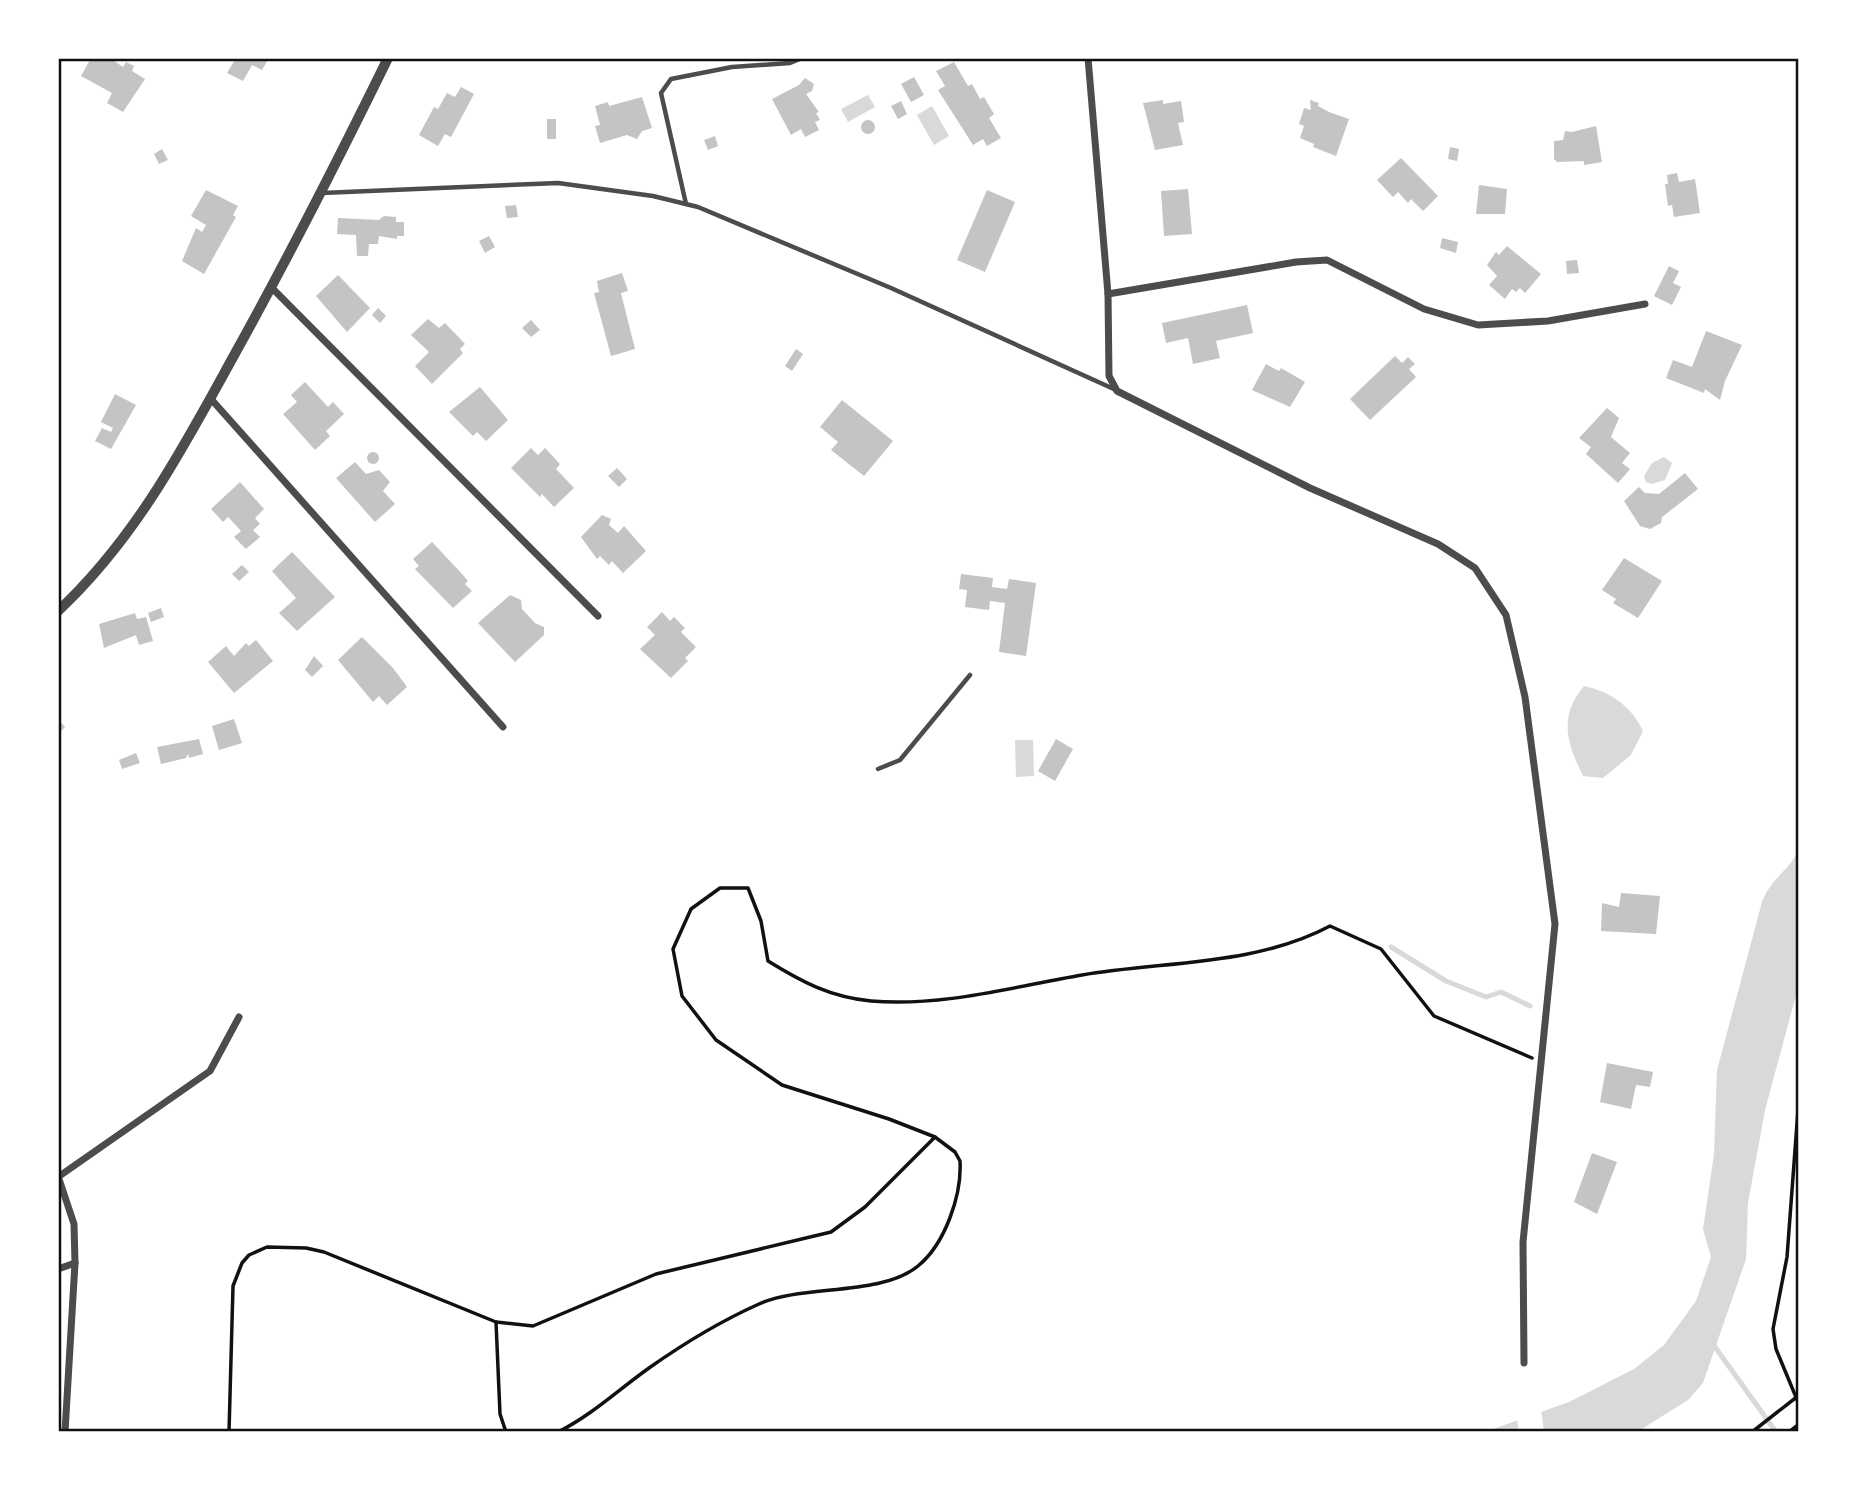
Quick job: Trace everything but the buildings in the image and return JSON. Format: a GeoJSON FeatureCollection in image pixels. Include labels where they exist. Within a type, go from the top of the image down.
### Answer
{"type":"FeatureCollection","features":[{"type":"Feature","properties":{"kind":"street"},"geometry":{"type":"LineString","coordinates":[[58,611],[118,545],[165,481],[322,194],[388,58]]}},
{"type":"Feature","properties":{"kind":"street"},"geometry":{"type":"LineString","coordinates":[[1088,58],[1108,293],[1109,376],[1117,391],[1310,488],[1438,544],[1475,568],[1506,615],[1525,697],[1555,924],[1523,1242],[1524,1363]]}},
{"type":"Feature","properties":{"kind":"street"},"geometry":{"type":"LineString","coordinates":[[1108,293],[1296,262],[1328,260],[1424,309],[1478,325],[1548,321],[1645,304]]}},
{"type":"Feature","properties":{"kind":"street"},"geometry":{"type":"LineString","coordinates":[[272,288],[598,616]]}},
{"type":"Feature","properties":{"kind":"street"},"geometry":{"type":"LineString","coordinates":[[211,399],[503,727]]}},
{"type":"Feature","properties":{"kind":"street"},"geometry":{"type":"LineString","coordinates":[[65,1432],[75,1263],[74,1224],[58,1176],[210,1071],[239,1017]]}},
{"type":"Feature","properties":{"kind":"street"},"geometry":{"type":"LineString","coordinates":[[58,1269],[75,1263]]}},
{"type":"Feature","properties":{"kind":"lane"},"geometry":{"type":"LineString","coordinates":[[686,204],[661,93],[671,79],[732,67],[790,63],[802,58]]}},
{"type":"Feature","properties":{"kind":"lane"},"geometry":{"type":"LineString","coordinates":[[322,194],[558,183],[653,196],[686,204],[891,288],[1117,391]]}},
{"type":"Feature","properties":{"kind":"lane"},"geometry":{"type":"LineString","coordinates":[[878,769],[900,760],[970,675]]}},
{"type":"Feature","properties":{"kind":"path"},"geometry":{"type":"LineString","coordinates":[[558,1432],[596,1410],[678,1349],[761,1303],[872,1283],[916,1268],[927,1258],[947,1223],[961,1173],[960,1161],[955,1152],[934,1137],[889,1119],[782,1086],[716,1040],[682,996],[673,949],[691,909],[720,888],[748,888],[761,921],[768,961],[808,986],[870,1001],[978,995],[1084,975],[1183,966],[1305,939],[1330,926],[1381,950],[1434,1016],[1540,1062]]}},
{"type":"Feature","properties":{"kind":"path"},"geometry":{"type":"LineString","coordinates":[[1752,1432],[1798,1399],[1776,1349],[1773,1329],[1787,1257],[1797,1110]]}},
{"type":"Feature","properties":{"kind":"path"},"geometry":{"type":"LineString","coordinates":[[229,1432],[233,1286],[242,1263],[258,1249],[306,1248],[324,1252],[496,1321],[514,1326],[547,1323],[656,1274],[796,1243],[831,1232],[865,1207],[934,1137]]}},
{"type":"Feature","properties":{"kind":"path"},"geometry":{"type":"LineString","coordinates":[[496,1321],[500,1414],[506,1432]]}},
{"type":"Feature","properties":{"kind":"path"},"geometry":{"type":"LineString","coordinates":[[1789,1432],[1798,1425]]}},
{"type":"Feature","properties":{"kind":"shaded area"},"geometry":{"type":"Polygon","coordinates":[[[868,95],[875,107],[848,122],[841,109],[868,95]]]}},
{"type":"Feature","properties":{"kind":"shaded area"},"geometry":{"type":"Polygon","coordinates":[[[932,106],[949,136],[934,145],[917,115],[932,106]]]}},
{"type":"Feature","properties":{"kind":"shaded area"},"geometry":{"type":"Polygon","coordinates":[[[1664,457],[1672,463],[1665,480],[1652,484],[1646,482],[1644,476],[1652,463],[1664,457]]]}},
{"type":"Feature","properties":{"kind":"shaded area"},"geometry":{"type":"Polygon","coordinates":[[[1584,686],[1619,701],[1643,731],[1631,755],[1603,778],[1583,776],[1569,741],[1568,719],[1571,708],[1584,686]]]}},
{"type":"Feature","properties":{"kind":"shaded area"},"geometry":{"type":"Polygon","coordinates":[[[1015,740],[1033,740],[1034,776],[1016,777],[1015,740]]]}},
{"type":"Feature","properties":{"kind":"shaded area"},"geometry":{"type":"Polygon","coordinates":[[[1798,851],[1798,988],[1765,1110],[1748,1203],[1746,1259],[1703,1383],[1688,1400],[1637,1432],[1485,1432],[1569,1402],[1634,1369],[1664,1345],[1696,1301],[1711,1257],[1703,1229],[1714,1154],[1717,1070],[1762,902],[1770,887],[1798,851]]]}},
{"type":"Feature","properties":{"kind":"pier"},"geometry":{"type":"Polygon","coordinates":[[[1541,1410],[1544,1432],[1519,1432],[1517,1419],[1541,1410]]]}},
{"type":"Feature","properties":{"kind":"waterway"},"geometry":{"type":"LineString","coordinates":[[1391,947],[1446,981],[1486,997],[1501,992],[1530,1006]]}},
{"type":"Feature","properties":{"kind":"waterway"},"geometry":{"type":"LineString","coordinates":[[1715,1347],[1776,1432]]}}]}
